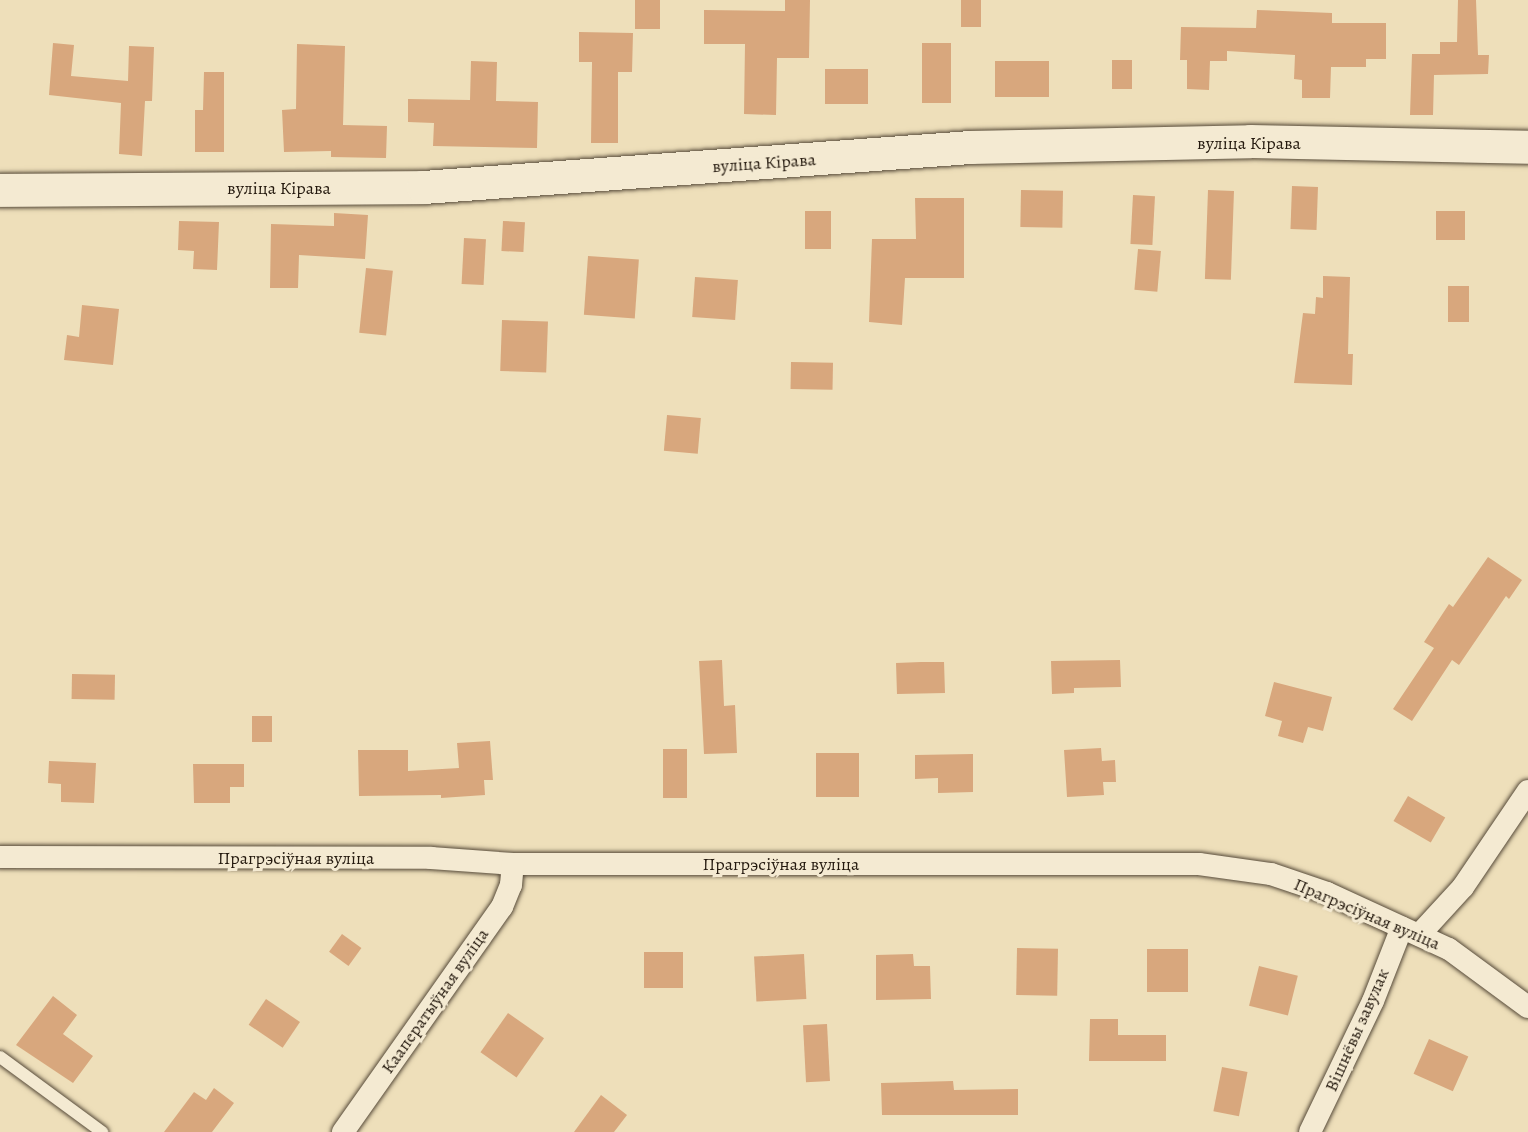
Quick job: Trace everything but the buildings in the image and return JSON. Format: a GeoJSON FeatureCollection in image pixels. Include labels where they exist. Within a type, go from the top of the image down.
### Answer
{"type":"FeatureCollection","features":[{"type":"Feature","properties":{"kind":"street","name":"вуліца Кірава"},"geometry":{"type":"LineString","coordinates":[[0,190],[423,187],[970,147],[1250,141],[1528,147]]}},
{"type":"Feature","properties":{"kind":"street"},"geometry":{"type":"LineString","coordinates":[[1410,931],[1463,887],[1528,791]]}},
{"type":"Feature","properties":{"kind":"street","name":"Прагрэсіўная вуліца"},"geometry":{"type":"LineString","coordinates":[[0,857],[431,858],[513,864],[1199,864],[1271,874],[1327,893],[1449,949],[1528,1007]]}},
{"type":"Feature","properties":{"kind":"street","name":"Кааператыўная вуліца"},"geometry":{"type":"LineString","coordinates":[[343,1132],[502,907],[511,885],[513,864]]}},
{"type":"Feature","properties":{"kind":"street","name":"Вішнёвы завулак"},"geometry":{"type":"LineString","coordinates":[[1310,1132],[1373,1001],[1410,931]]}},
{"type":"Feature","properties":{"kind":"lane"},"geometry":{"type":"LineString","coordinates":[[0,1057],[102,1132]]}}]}
